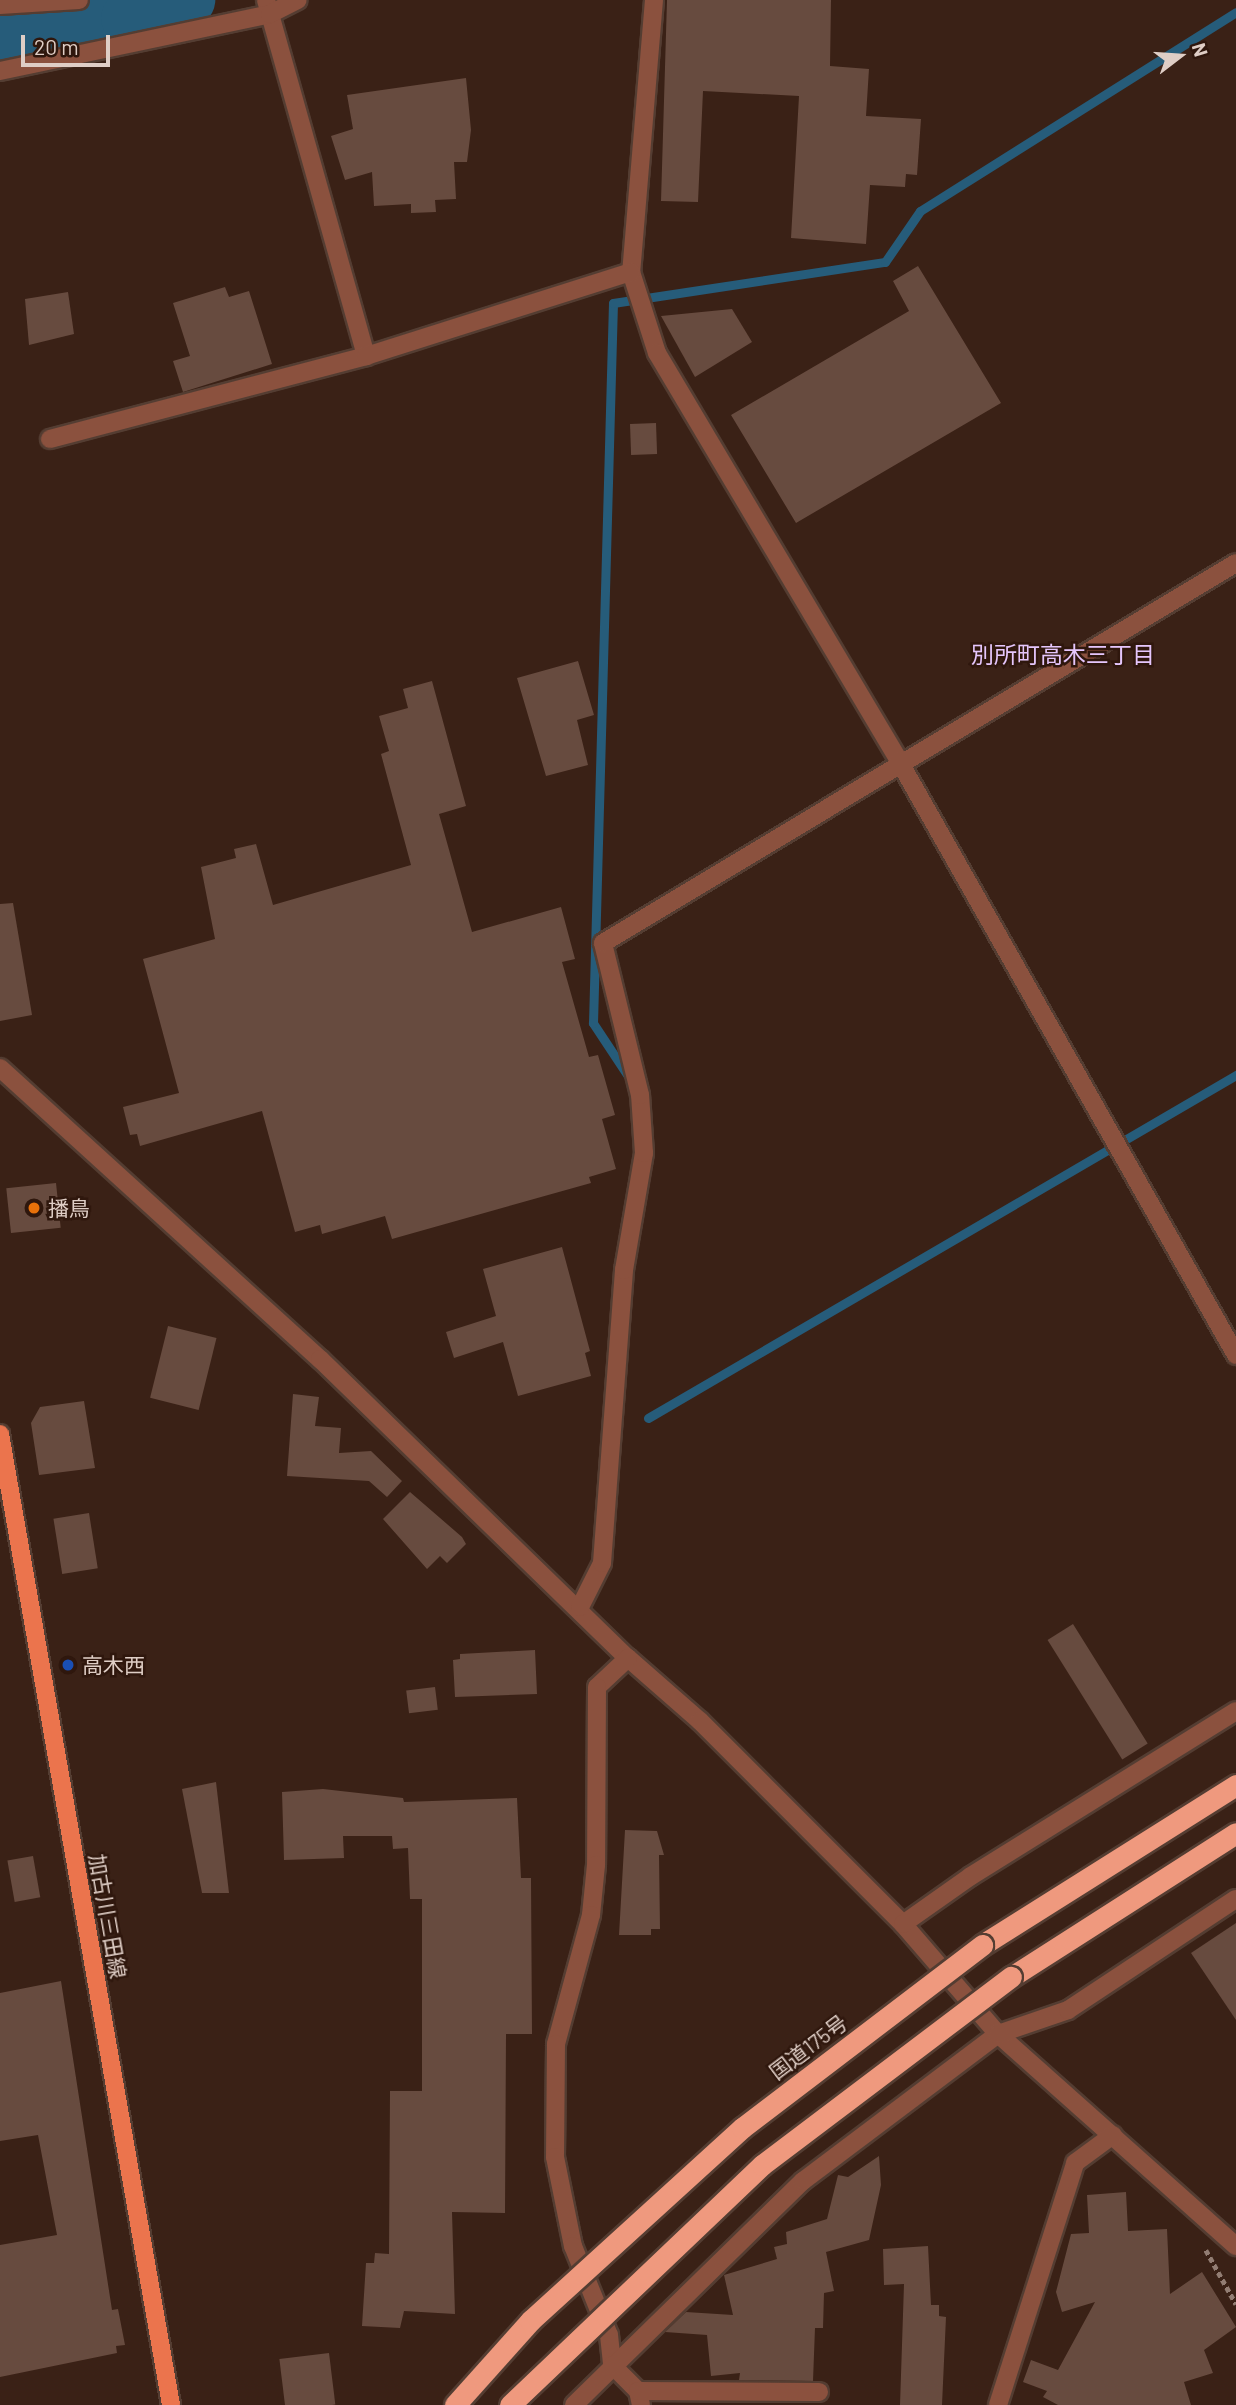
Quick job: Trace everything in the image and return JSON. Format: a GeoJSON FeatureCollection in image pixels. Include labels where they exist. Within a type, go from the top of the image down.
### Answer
{"type":"FeatureCollection","features":[{"type":"Feature","properties":{"kind":"highway","name":"国道175号"},"geometry":{"type":"LineString","coordinates":[[455,2405],[530,2321],[742,2128],[982,1945],[1236,1785]]}},
{"type":"Feature","properties":{"kind":"highway"},"geometry":{"type":"LineString","coordinates":[[510,2405],[762,2165],[1011,1977],[1236,1833]]}},
{"type":"Feature","properties":{"kind":"main road","name":"加古川三田線"},"geometry":{"type":"LineString","coordinates":[[0,1434],[170,2405]]}},
{"type":"Feature","properties":{"kind":"street"},"geometry":{"type":"LineString","coordinates":[[0,5],[79,0]]}},
{"type":"Feature","properties":{"kind":"street"},"geometry":{"type":"LineString","coordinates":[[0,71],[298,0]]}},
{"type":"Feature","properties":{"kind":"street"},"geometry":{"type":"LineString","coordinates":[[654,0],[631,271],[657,353],[899,761],[1236,1355]]}},
{"type":"Feature","properties":{"kind":"street"},"geometry":{"type":"LineString","coordinates":[[268,7],[366,356]]}},
{"type":"Feature","properties":{"kind":"street"},"geometry":{"type":"LineString","coordinates":[[50,439],[366,356],[631,271]]}},
{"type":"Feature","properties":{"kind":"street"},"geometry":{"type":"LineString","coordinates":[[580,1607],[602,1563],[624,1270],[644,1153],[640,1095],[603,943],[899,761],[1236,563]]}},
{"type":"Feature","properties":{"kind":"street"},"geometry":{"type":"LineString","coordinates":[[0,1068],[320,1359],[580,1607],[628,1658],[700,1721],[903,1924],[998,2034],[1236,2246]]}},
{"type":"Feature","properties":{"kind":"street"},"geometry":{"type":"LineString","coordinates":[[628,1658],[597,1687],[591,1915],[556,2044],[555,2157],[573,2246],[609,2335],[612,2365],[640,2398],[819,2392]]}},
{"type":"Feature","properties":{"kind":"street"},"geometry":{"type":"LineString","coordinates":[[903,1924],[971,1875],[1236,1711]]}},
{"type":"Feature","properties":{"kind":"street"},"geometry":{"type":"LineString","coordinates":[[574,2405],[803,2181],[998,2034],[1068,2010],[1236,1899]]}},
{"type":"Feature","properties":{"kind":"street"},"geometry":{"type":"LineString","coordinates":[[998,2405],[1075,2163],[1113,2135]]}},
{"type":"Feature","properties":{"kind":"path"},"geometry":{"type":"LineString","coordinates":[[1207,2221],[1205,2255],[1236,2304]]}},
{"type":"Feature","properties":{"kind":"building"},"geometry":{"type":"Polygon","coordinates":[[[667,0],[831,0],[830,66],[869,69],[866,116],[921,119],[917,175],[906,174],[905,187],[870,185],[866,244],[791,238],[799,96],[703,91],[698,202],[661,201],[667,0]]]}},
{"type":"Feature","properties":{"kind":"building"},"geometry":{"type":"Polygon","coordinates":[[[466,78],[471,130],[467,162],[454,162],[456,199],[435,200],[436,212],[411,213],[411,204],[374,206],[372,172],[345,180],[331,136],[353,129],[347,95],[466,78]]]}},
{"type":"Feature","properties":{"kind":"building"},"geometry":{"type":"Polygon","coordinates":[[[918,266],[1001,403],[796,523],[731,415],[909,311],[893,281],[918,266]]]}},
{"type":"Feature","properties":{"kind":"building"},"geometry":{"type":"Polygon","coordinates":[[[225,287],[229,297],[249,291],[272,364],[183,392],[173,361],[190,356],[173,303],[225,287]]]}},
{"type":"Feature","properties":{"kind":"building"},"geometry":{"type":"Polygon","coordinates":[[[68,292],[74,334],[29,345],[25,299],[68,292]]]}},
{"type":"Feature","properties":{"kind":"building"},"geometry":{"type":"Polygon","coordinates":[[[732,309],[752,342],[695,377],[661,316],[732,309]]]}},
{"type":"Feature","properties":{"kind":"building"},"geometry":{"type":"Polygon","coordinates":[[[656,423],[657,454],[631,455],[630,424],[656,423]]]}},
{"type":"Feature","properties":{"kind":"building"},"geometry":{"type":"Polygon","coordinates":[[[578,661],[594,715],[577,720],[588,765],[546,776],[517,678],[578,661]]]}},
{"type":"Feature","properties":{"kind":"building"},"geometry":{"type":"Polygon","coordinates":[[[432,681],[466,806],[439,814],[472,932],[561,907],[575,959],[562,962],[589,1057],[598,1055],[615,1115],[602,1119],[616,1169],[589,1177],[591,1183],[392,1239],[385,1216],[322,1234],[320,1225],[295,1232],[262,1111],[140,1146],[137,1134],[130,1135],[123,1107],[179,1093],[143,959],[215,939],[201,867],[236,858],[234,849],[256,844],[273,905],[411,865],[381,754],[389,751],[379,716],[408,708],[403,689],[432,681]]]}},
{"type":"Feature","properties":{"kind":"building"},"geometry":{"type":"Polygon","coordinates":[[[13,903],[32,1015],[0,1021],[0,904],[13,903]]]}},
{"type":"Feature","properties":{"kind":"building","name":"播鳥"},"geometry":{"type":"Polygon","coordinates":[[[56,1183],[61,1228],[11,1233],[6,1188],[56,1183]]]}},
{"type":"Feature","properties":{"kind":"building"},"geometry":{"type":"Polygon","coordinates":[[[562,1247],[590,1351],[585,1353],[591,1376],[518,1396],[503,1342],[454,1358],[446,1332],[496,1316],[483,1269],[562,1247]]]}},
{"type":"Feature","properties":{"kind":"building"},"geometry":{"type":"Polygon","coordinates":[[[168,1326],[217,1338],[199,1410],[150,1398],[168,1326]]]}},
{"type":"Feature","properties":{"kind":"building"},"geometry":{"type":"Polygon","coordinates":[[[293,1394],[319,1397],[315,1426],[341,1428],[339,1453],[371,1451],[402,1481],[387,1497],[369,1481],[287,1476],[293,1394]]]}},
{"type":"Feature","properties":{"kind":"building"},"geometry":{"type":"Polygon","coordinates":[[[84,1401],[95,1468],[39,1475],[31,1423],[40,1407],[84,1401]]]}},
{"type":"Feature","properties":{"kind":"building"},"geometry":{"type":"Polygon","coordinates":[[[410,1492],[462,1537],[466,1544],[447,1563],[440,1556],[427,1569],[383,1519],[410,1492]]]}},
{"type":"Feature","properties":{"kind":"building"},"geometry":{"type":"Polygon","coordinates":[[[89,1513],[98,1568],[62,1574],[53,1519],[89,1513]]]}},
{"type":"Feature","properties":{"kind":"building"},"geometry":{"type":"Polygon","coordinates":[[[1073,1624],[1148,1744],[1122,1759],[1048,1640],[1073,1624]]]}},
{"type":"Feature","properties":{"kind":"building"},"geometry":{"type":"Polygon","coordinates":[[[535,1650],[537,1694],[455,1697],[453,1660],[460,1659],[460,1654],[535,1650]]]}},
{"type":"Feature","properties":{"kind":"building"},"geometry":{"type":"Polygon","coordinates":[[[435,1687],[438,1710],[409,1713],[406,1691],[435,1687]]]}},
{"type":"Feature","properties":{"kind":"building"},"geometry":{"type":"Polygon","coordinates":[[[216,1782],[229,1893],[202,1893],[182,1789],[216,1782]]]}},
{"type":"Feature","properties":{"kind":"building"},"geometry":{"type":"Polygon","coordinates":[[[323,1789],[403,1798],[404,1802],[517,1798],[521,1878],[531,1878],[532,2034],[506,2034],[505,2213],[452,2212],[455,2314],[404,2311],[400,2328],[362,2326],[366,2263],[374,2263],[375,2253],[389,2254],[390,2091],[422,2091],[422,1899],[410,1899],[408,1848],[393,1849],[392,1836],[343,1836],[344,1858],[284,1860],[282,1792],[323,1789]]]}},
{"type":"Feature","properties":{"kind":"building"},"geometry":{"type":"Polygon","coordinates":[[[625,1830],[657,1831],[664,1855],[659,1855],[660,1929],[651,1929],[651,1935],[619,1935],[625,1830]]]}},
{"type":"Feature","properties":{"kind":"building"},"geometry":{"type":"Polygon","coordinates":[[[33,1856],[40,1897],[15,1902],[7,1861],[33,1856]]]}},
{"type":"Feature","properties":{"kind":"building"},"geometry":{"type":"Polygon","coordinates":[[[1236,1923],[1236,2020],[1191,1953],[1236,1923]]]}},
{"type":"Feature","properties":{"kind":"building"},"geometry":{"type":"Polygon","coordinates":[[[61,1981],[112,2310],[118,2309],[125,2345],[116,2346],[117,2353],[0,2377],[0,2245],[57,2235],[38,2135],[0,2141],[0,1993],[61,1981]]]}},
{"type":"Feature","properties":{"kind":"building"},"geometry":{"type":"Polygon","coordinates":[[[879,2156],[881,2185],[869,2240],[826,2252],[834,2291],[824,2293],[823,2328],[815,2328],[813,2381],[739,2380],[740,2373],[711,2376],[707,2335],[665,2332],[686,2312],[733,2315],[724,2275],[777,2259],[774,2247],[787,2244],[786,2232],[827,2219],[838,2175],[848,2177],[879,2156]]]}},
{"type":"Feature","properties":{"kind":"building"},"geometry":{"type":"Polygon","coordinates":[[[1126,2192],[1128,2231],[1167,2229],[1170,2294],[1202,2272],[1236,2327],[1204,2350],[1213,2373],[1184,2382],[1191,2405],[1058,2405],[1043,2397],[1047,2391],[1023,2382],[1031,2360],[1058,2370],[1095,2302],[1062,2312],[1056,2292],[1071,2234],[1089,2233],[1087,2195],[1126,2192]]]}},
{"type":"Feature","properties":{"kind":"building"},"geometry":{"type":"Polygon","coordinates":[[[928,2246],[931,2305],[939,2305],[939,2316],[946,2317],[942,2405],[900,2405],[904,2284],[884,2285],[883,2249],[928,2246]]]}},
{"type":"Feature","properties":{"kind":"building"},"geometry":{"type":"Polygon","coordinates":[[[329,2353],[335,2405],[285,2405],[279,2359],[329,2353]]]}},
{"type":"Feature","properties":{"kind":"waterway"},"geometry":{"type":"LineString","coordinates":[[0,34],[128,18],[188,0]]}},
{"type":"Feature","properties":{"kind":"waterway"},"geometry":{"type":"LineString","coordinates":[[632,1082],[593,1023],[613,303],[885,262],[920,211],[1236,12]]}},
{"type":"Feature","properties":{"kind":"waterway"},"geometry":{"type":"LineString","coordinates":[[648,1418],[1236,1075]]}},
{"type":"Feature","properties":{"kind":"place","name":"播鳥"},"geometry":{"type":"Point","coordinates":[34,1208]}},
{"type":"Feature","properties":{"kind":"place","name":"高木西"},"geometry":{"type":"Point","coordinates":[68,1665]}},
{"type":"Feature","properties":{"kind":"district","name":"別所町高木三丁目"},"geometry":{"type":"Point","coordinates":[1063,654]}}]}
